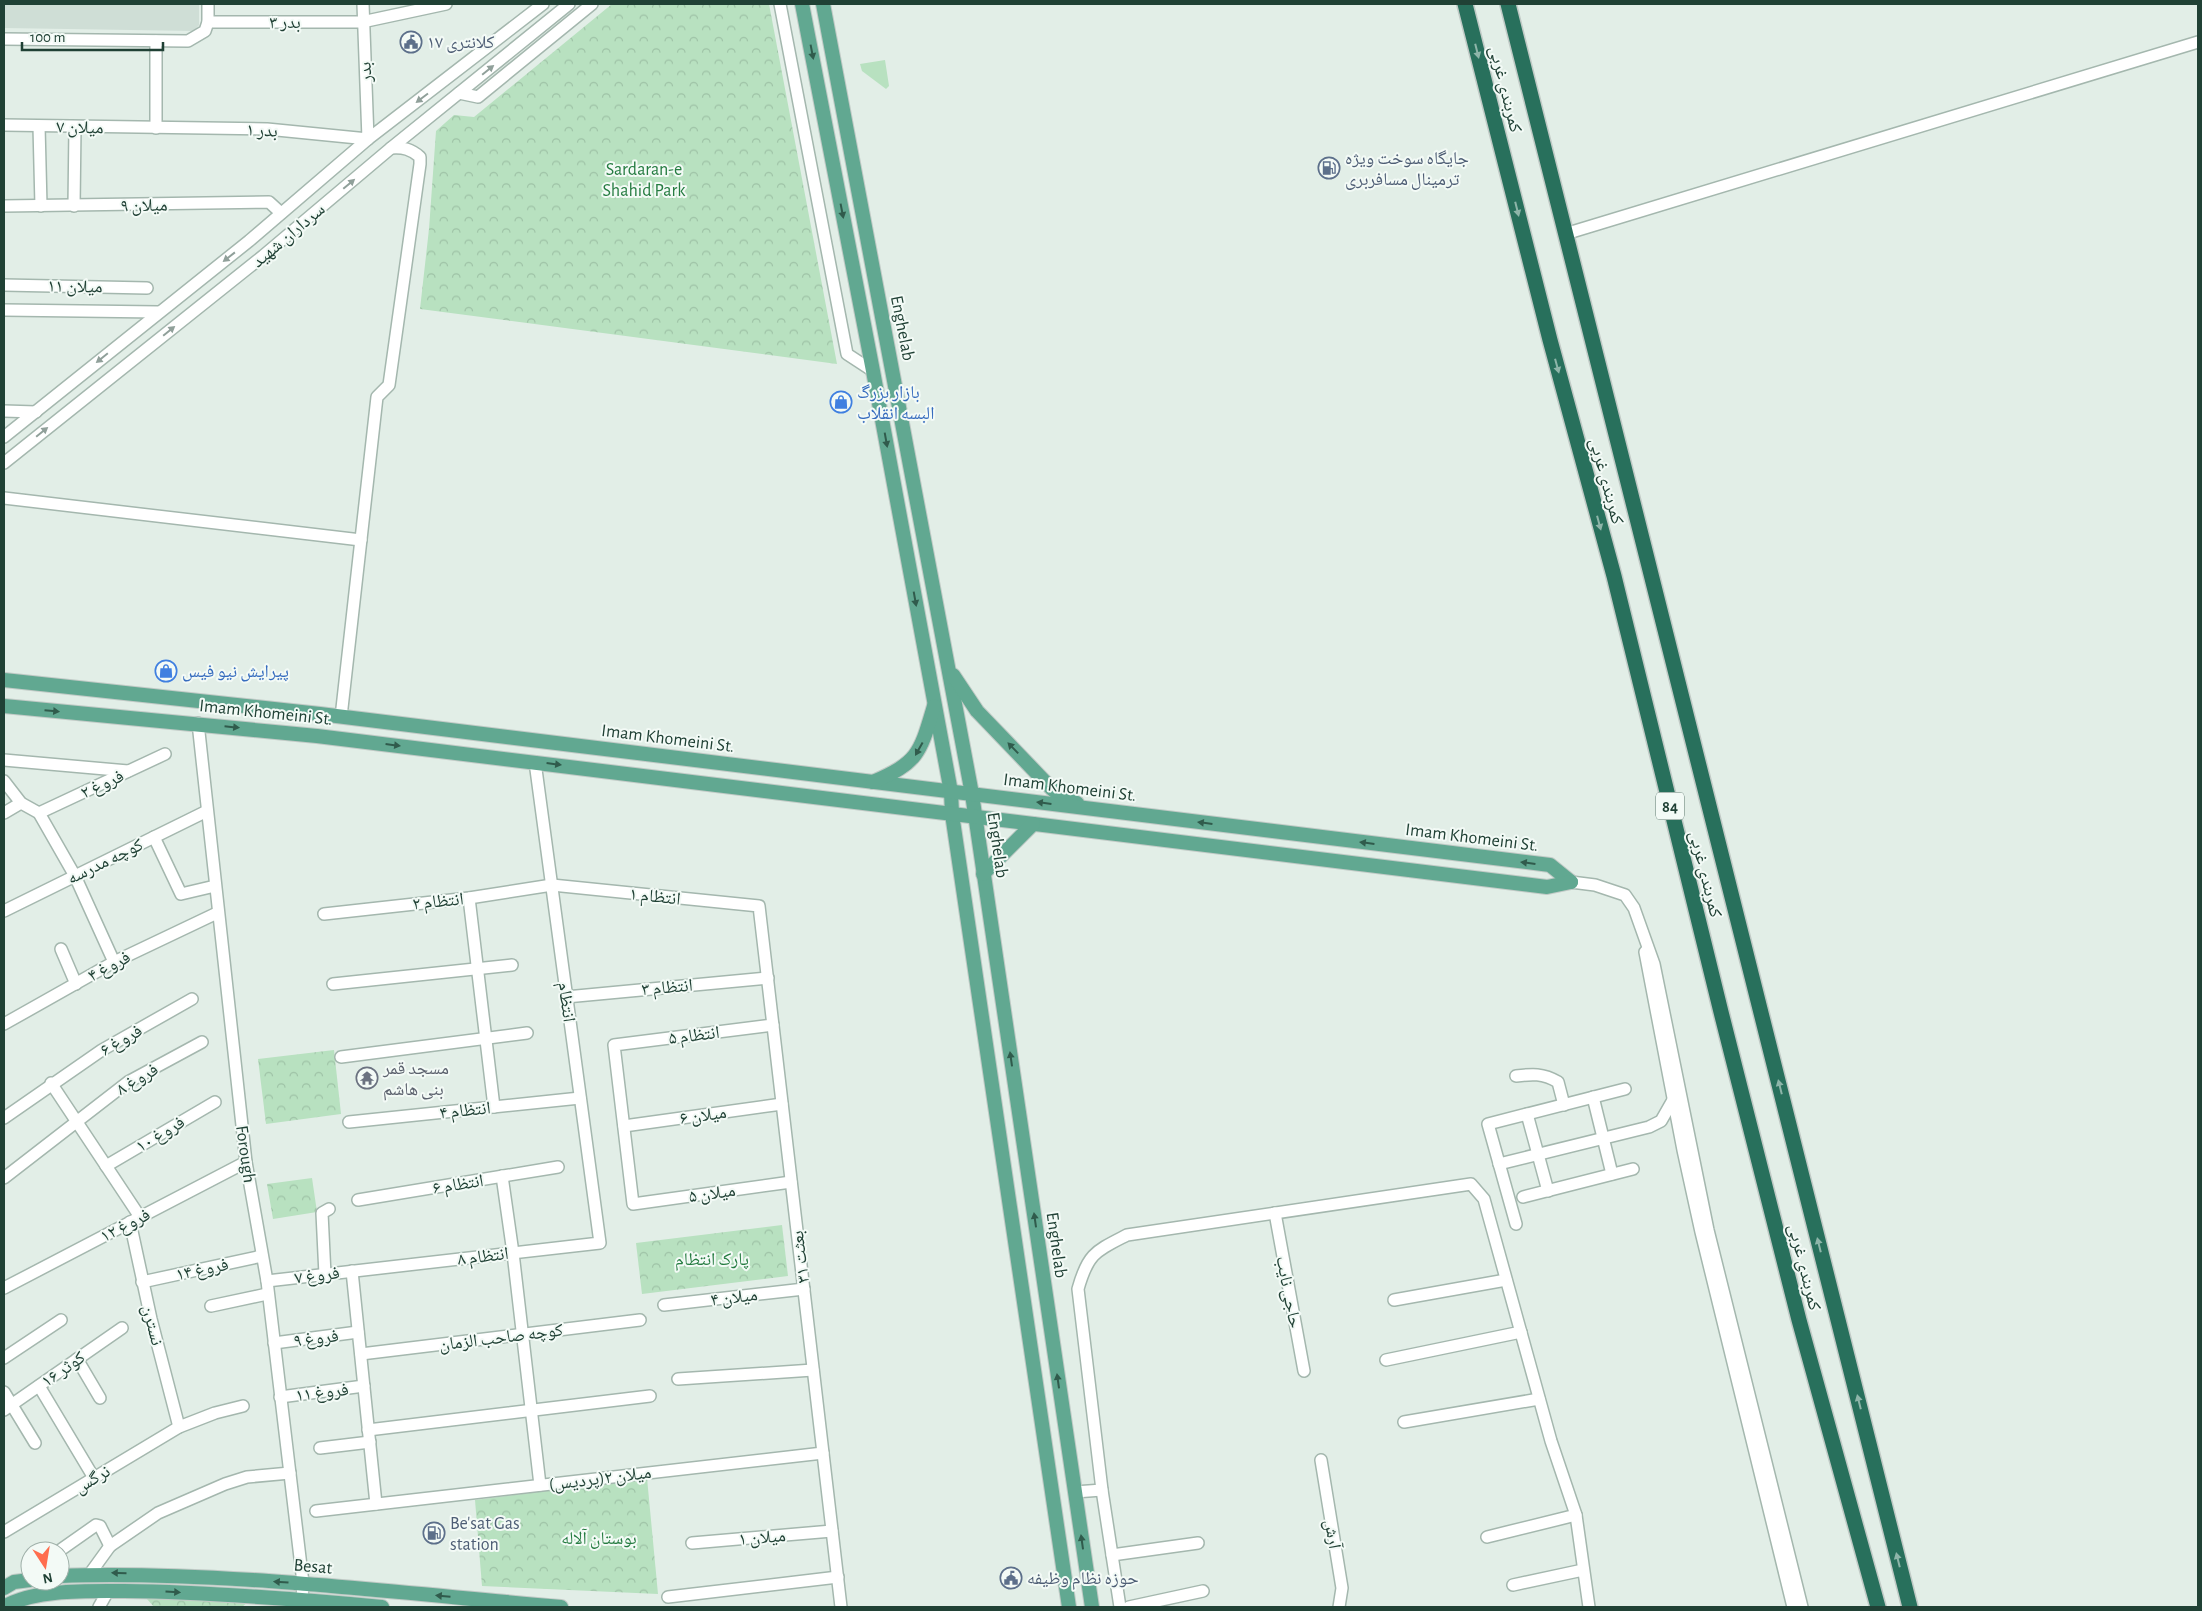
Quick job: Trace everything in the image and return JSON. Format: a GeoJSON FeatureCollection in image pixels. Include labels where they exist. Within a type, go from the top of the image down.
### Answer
{"type":"FeatureCollection","features":[{"type":"Feature","properties":{"kind":"highway","name":"کمربندی غربی"},"geometry":{"type":"LineString","coordinates":[[1465,4],[1550,340],[1614,576],[1721,1012],[1797,1310],[1878,1607]]}},
{"type":"Feature","properties":{"kind":"highway","name":"کمربندی غربی"},"geometry":{"type":"LineString","coordinates":[[1508,4],[1910,1607]]}},
{"type":"Feature","properties":{"kind":"main road"},"geometry":{"type":"LineString","coordinates":[[802,4],[873,371],[951,792],[952,814],[1069,1607]]}},
{"type":"Feature","properties":{"kind":"main road","name":"Enghelab"},"geometry":{"type":"LineString","coordinates":[[823,4],[972,794],[1092,1607]]}},
{"type":"Feature","properties":{"kind":"main road"},"geometry":{"type":"LineString","coordinates":[[948,668],[977,711],[1051,788],[1063,798],[1092,809]]}},
{"type":"Feature","properties":{"kind":"main road","name":"Imam Khomeini St."},"geometry":{"type":"LineString","coordinates":[[4,680],[320,714],[1550,865],[1571,882]]}},
{"type":"Feature","properties":{"kind":"main road"},"geometry":{"type":"LineString","coordinates":[[873,782],[898,771],[914,758],[924,739],[935,703]]}},
{"type":"Feature","properties":{"kind":"main road","name":"Imam Khomeini St."},"geometry":{"type":"LineString","coordinates":[[4,706],[198,723],[317,736],[1547,887],[1571,882]]}},
{"type":"Feature","properties":{"kind":"main road"},"geometry":{"type":"LineString","coordinates":[[317,736],[320,714]]}},
{"type":"Feature","properties":{"kind":"main road"},"geometry":{"type":"LineString","coordinates":[[983,874],[1033,824]]}},
{"type":"Feature","properties":{"kind":"main road"},"geometry":{"type":"LineString","coordinates":[[958,855],[980,854]]}},
{"type":"Feature","properties":{"kind":"main road"},"geometry":{"type":"LineString","coordinates":[[1022,1297],[1046,1294]]}},
{"type":"Feature","properties":{"kind":"main road","name":"Besat"},"geometry":{"type":"LineString","coordinates":[[70,1576],[168,1575],[303,1583],[561,1607]]}},
{"type":"Feature","properties":{"kind":"main road","name":"Besat"},"geometry":{"type":"LineString","coordinates":[[4,1607],[48,1594],[165,1591],[382,1607]]}},
{"type":"Feature","properties":{"kind":"street"},"geometry":{"type":"LineString","coordinates":[[4,39],[188,41],[205,31],[208,22],[208,4]]}},
{"type":"Feature","properties":{"kind":"street","name":"بدر"},"geometry":{"type":"LineString","coordinates":[[363,4],[362,22],[368,139]]}},
{"type":"Feature","properties":{"kind":"street","name":"بدر ۳"},"geometry":{"type":"LineString","coordinates":[[208,22],[362,22],[446,4]]}},
{"type":"Feature","properties":{"kind":"street","name":"سرداران شهید"},"geometry":{"type":"LineString","coordinates":[[4,437],[249,241],[368,139],[543,4]]}},
{"type":"Feature","properties":{"kind":"street","name":"سرداران شهید"},"geometry":{"type":"LineString","coordinates":[[4,463],[263,256],[459,93],[570,4]]}},
{"type":"Feature","properties":{"kind":"street"},"geometry":{"type":"LineString","coordinates":[[459,93],[478,97],[592,4]]}},
{"type":"Feature","properties":{"kind":"street"},"geometry":{"type":"LineString","coordinates":[[780,4],[847,354],[873,371]]}},
{"type":"Feature","properties":{"kind":"street"},"geometry":{"type":"LineString","coordinates":[[156,40],[156,128]]}},
{"type":"Feature","properties":{"kind":"street"},"geometry":{"type":"LineString","coordinates":[[1566,234],[2198,42]]}},
{"type":"Feature","properties":{"kind":"street","name":"میلان ۷"},"geometry":{"type":"LineString","coordinates":[[4,125],[156,128]]}},
{"type":"Feature","properties":{"kind":"street"},"geometry":{"type":"LineString","coordinates":[[39,126],[41,206]]}},
{"type":"Feature","properties":{"kind":"street"},"geometry":{"type":"LineString","coordinates":[[74,206],[75,126]]}},
{"type":"Feature","properties":{"kind":"street","name":"بدر ۱"},"geometry":{"type":"LineString","coordinates":[[156,128],[267,129],[368,139]]}},
{"type":"Feature","properties":{"kind":"street"},"geometry":{"type":"LineString","coordinates":[[341,717],[377,397],[389,384],[420,164],[420,157],[414,152],[404,148],[392,148]]}},
{"type":"Feature","properties":{"kind":"street","name":"میلان ۹"},"geometry":{"type":"LineString","coordinates":[[4,206],[269,202],[281,213]]}},
{"type":"Feature","properties":{"kind":"street"},"geometry":{"type":"LineString","coordinates":[[249,241],[263,256]]}},
{"type":"Feature","properties":{"kind":"street","name":"میلان ۱۱"},"geometry":{"type":"LineString","coordinates":[[4,285],[147,288]]}},
{"type":"Feature","properties":{"kind":"street"},"geometry":{"type":"LineString","coordinates":[[4,310],[158,312]]}},
{"type":"Feature","properties":{"kind":"street"},"geometry":{"type":"LineString","coordinates":[[4,411],[36,412]]}},
{"type":"Feature","properties":{"kind":"street"},"geometry":{"type":"LineString","coordinates":[[4,498],[361,540]]}},
{"type":"Feature","properties":{"kind":"street","name":"Forough"},"geometry":{"type":"LineString","coordinates":[[198,723],[246,1162],[267,1281],[303,1583],[302,1600]]}},
{"type":"Feature","properties":{"kind":"street","name":"فروغ ۲"},"geometry":{"type":"LineString","coordinates":[[39,813],[165,754]]}},
{"type":"Feature","properties":{"kind":"street"},"geometry":{"type":"LineString","coordinates":[[4,760],[130,771]]}},
{"type":"Feature","properties":{"kind":"street","name":"انتظام"},"geometry":{"type":"LineString","coordinates":[[535,762],[600,1243]]}},
{"type":"Feature","properties":{"kind":"street"},"geometry":{"type":"LineString","coordinates":[[4,780],[20,804],[39,813],[75,876],[114,962]]}},
{"type":"Feature","properties":{"kind":"street"},"geometry":{"type":"LineString","coordinates":[[4,813],[20,804]]}},
{"type":"Feature","properties":{"kind":"street","name":"کوچه مدرسه"},"geometry":{"type":"LineString","coordinates":[[4,911],[207,811]]}},
{"type":"Feature","properties":{"kind":"street"},"geometry":{"type":"LineString","coordinates":[[154,837],[181,894],[215,886]]}},
{"type":"Feature","properties":{"kind":"street"},"geometry":{"type":"LineString","coordinates":[[1571,882],[1595,886],[1625,895],[1634,908],[1654,964],[1708,1230],[1802,1607]]}},
{"type":"Feature","properties":{"kind":"street","name":"انتظام ۲"},"geometry":{"type":"LineString","coordinates":[[324,914],[469,898],[552,885]]}},
{"type":"Feature","properties":{"kind":"street","name":"انتظام ۱"},"geometry":{"type":"LineString","coordinates":[[552,885],[759,906]]}},
{"type":"Feature","properties":{"kind":"street"},"geometry":{"type":"LineString","coordinates":[[469,898],[494,1107]]}},
{"type":"Feature","properties":{"kind":"street","name":"بعثت ۳۱"},"geometry":{"type":"LineString","coordinates":[[759,906],[841,1607]]}},
{"type":"Feature","properties":{"kind":"street","name":"فروغ ۴"},"geometry":{"type":"LineString","coordinates":[[4,1024],[114,962],[218,913]]}},
{"type":"Feature","properties":{"kind":"street"},"geometry":{"type":"LineString","coordinates":[[1641,928],[1700,1232],[1793,1607]]}},
{"type":"Feature","properties":{"kind":"street"},"geometry":{"type":"LineString","coordinates":[[62,949],[76,984]]}},
{"type":"Feature","properties":{"kind":"street"},"geometry":{"type":"LineString","coordinates":[[333,984],[478,967],[512,965]]}},
{"type":"Feature","properties":{"kind":"street","name":"انتظام ۳"},"geometry":{"type":"LineString","coordinates":[[566,997],[768,978]]}},
{"type":"Feature","properties":{"kind":"street","name":"فروغ ۶"},"geometry":{"type":"LineString","coordinates":[[4,1118],[51,1083],[102,1050],[192,1000]]}},
{"type":"Feature","properties":{"kind":"street","name":"انتظام ۵"},"geometry":{"type":"LineString","coordinates":[[624,1126],[614,1045],[773,1025]]}},
{"type":"Feature","properties":{"kind":"street"},"geometry":{"type":"LineString","coordinates":[[341,1056],[527,1033]]}},
{"type":"Feature","properties":{"kind":"street","name":"فروغ ۸"},"geometry":{"type":"LineString","coordinates":[[4,1178],[128,1082],[202,1042]]}},
{"type":"Feature","properties":{"kind":"street"},"geometry":{"type":"LineString","coordinates":[[1516,1076],[1533,1074],[1548,1076],[1558,1082],[1564,1105]]}},
{"type":"Feature","properties":{"kind":"street"},"geometry":{"type":"LineString","coordinates":[[51,1083],[106,1166],[135,1220]]}},
{"type":"Feature","properties":{"kind":"street"},"geometry":{"type":"LineString","coordinates":[[1516,1224],[1488,1124],[1624,1089]]}},
{"type":"Feature","properties":{"kind":"street"},"geometry":{"type":"LineString","coordinates":[[1593,1097],[1612,1174]]}},
{"type":"Feature","properties":{"kind":"street","name":"انتظام ۴"},"geometry":{"type":"LineString","coordinates":[[349,1122],[580,1098]]}},
{"type":"Feature","properties":{"kind":"street"},"geometry":{"type":"LineString","coordinates":[[1499,1164],[1603,1137],[1640,1130],[1661,1121],[1673,1100]]}},
{"type":"Feature","properties":{"kind":"street","name":"فروغ ۱۰"},"geometry":{"type":"LineString","coordinates":[[106,1166],[215,1102]]}},
{"type":"Feature","properties":{"kind":"street","name":"میلان ۶"},"geometry":{"type":"LineString","coordinates":[[624,1126],[782,1104]]}},
{"type":"Feature","properties":{"kind":"street"},"geometry":{"type":"LineString","coordinates":[[1526,1114],[1548,1191]]}},
{"type":"Feature","properties":{"kind":"street","name":"میلان ۵"},"geometry":{"type":"LineString","coordinates":[[624,1126],[633,1204],[792,1182]]}},
{"type":"Feature","properties":{"kind":"street","name":"فروغ ۱۲"},"geometry":{"type":"LineString","coordinates":[[4,1288],[246,1162]]}},
{"type":"Feature","properties":{"kind":"street","name":"انتظام ۶"},"geometry":{"type":"LineString","coordinates":[[358,1200],[558,1167]]}},
{"type":"Feature","properties":{"kind":"street"},"geometry":{"type":"LineString","coordinates":[[1523,1197],[1633,1169]]}},
{"type":"Feature","properties":{"kind":"street"},"geometry":{"type":"LineString","coordinates":[[502,1176],[523,1334],[540,1485]]}},
{"type":"Feature","properties":{"kind":"street"},"geometry":{"type":"LineString","coordinates":[[1120,1607],[1102,1490],[1078,1289],[1084,1266],[1099,1250],[1127,1235],[1471,1184],[1484,1198],[1539,1398],[1576,1514],[1589,1607]]}},
{"type":"Feature","properties":{"kind":"street"},"geometry":{"type":"LineString","coordinates":[[325,1275],[322,1213],[329,1208]]}},
{"type":"Feature","properties":{"kind":"street","name":"حاجی نایب"},"geometry":{"type":"LineString","coordinates":[[1275,1213],[1304,1371]]}},
{"type":"Feature","properties":{"kind":"street","name":"نسترن"},"geometry":{"type":"LineString","coordinates":[[135,1220],[142,1282],[179,1427]]}},
{"type":"Feature","properties":{"kind":"street","name":"انتظام ۸"},"geometry":{"type":"LineString","coordinates":[[367,1270],[600,1243]]}},
{"type":"Feature","properties":{"kind":"street","name":"فروغ ۱۴"},"geometry":{"type":"LineString","coordinates":[[142,1282],[262,1256]]}},
{"type":"Feature","properties":{"kind":"street","name":"فروغ ۷"},"geometry":{"type":"LineString","coordinates":[[267,1281],[367,1270]]}},
{"type":"Feature","properties":{"kind":"street"},"geometry":{"type":"LineString","coordinates":[[352,1271],[376,1504]]}},
{"type":"Feature","properties":{"kind":"street"},"geometry":{"type":"LineString","coordinates":[[1394,1300],[1506,1280]]}},
{"type":"Feature","properties":{"kind":"street","name":"میلان ۴"},"geometry":{"type":"LineString","coordinates":[[664,1306],[804,1289]]}},
{"type":"Feature","properties":{"kind":"street"},"geometry":{"type":"LineString","coordinates":[[212,1306],[268,1294]]}},
{"type":"Feature","properties":{"kind":"street"},"geometry":{"type":"LineString","coordinates":[[4,1358],[61,1320]]}},
{"type":"Feature","properties":{"kind":"street","name":"کوچه صاحب الزمان"},"geometry":{"type":"LineString","coordinates":[[361,1354],[640,1320]]}},
{"type":"Feature","properties":{"kind":"street","name":"کوثر ۱۶"},"geometry":{"type":"LineString","coordinates":[[7,1407],[122,1328]]}},
{"type":"Feature","properties":{"kind":"street","name":"فروغ ۹"},"geometry":{"type":"LineString","coordinates":[[274,1343],[358,1332]]}},
{"type":"Feature","properties":{"kind":"street"},"geometry":{"type":"LineString","coordinates":[[1386,1360],[1521,1332]]}},
{"type":"Feature","properties":{"kind":"street"},"geometry":{"type":"LineString","coordinates":[[77,1359],[100,1398]]}},
{"type":"Feature","properties":{"kind":"street"},"geometry":{"type":"LineString","coordinates":[[678,1379],[813,1370]]}},
{"type":"Feature","properties":{"kind":"street"},"geometry":{"type":"LineString","coordinates":[[39,1386],[94,1478]]}},
{"type":"Feature","properties":{"kind":"street","name":"فروغ ۱۱"},"geometry":{"type":"LineString","coordinates":[[280,1397],[364,1386]]}},
{"type":"Feature","properties":{"kind":"street"},"geometry":{"type":"LineString","coordinates":[[4,1392],[7,1407],[35,1443]]}},
{"type":"Feature","properties":{"kind":"street"},"geometry":{"type":"LineString","coordinates":[[320,1448],[369,1436],[532,1410],[650,1396]]}},
{"type":"Feature","properties":{"kind":"street"},"geometry":{"type":"LineString","coordinates":[[1404,1422],[1539,1398]]}},
{"type":"Feature","properties":{"kind":"street","name":"نرگس"},"geometry":{"type":"LineString","coordinates":[[4,1532],[179,1427],[215,1413],[243,1406]]}},
{"type":"Feature","properties":{"kind":"street","name":"میلان ۲(پردیس)"},"geometry":{"type":"LineString","coordinates":[[316,1511],[823,1453]]}},
{"type":"Feature","properties":{"kind":"street","name":"آرش"},"geometry":{"type":"LineString","coordinates":[[1321,1460],[1342,1588],[1339,1607]]}},
{"type":"Feature","properties":{"kind":"street"},"geometry":{"type":"LineString","coordinates":[[89,1575],[110,1546],[158,1513],[225,1484],[247,1477],[290,1473]]}},
{"type":"Feature","properties":{"kind":"street"},"geometry":{"type":"LineString","coordinates":[[1075,1492],[1102,1490]]}},
{"type":"Feature","properties":{"kind":"street"},"geometry":{"type":"LineString","coordinates":[[1487,1537],[1576,1514]]}},
{"type":"Feature","properties":{"kind":"street"},"geometry":{"type":"LineString","coordinates":[[70,1543],[96,1525],[100,1526],[110,1546]]}},
{"type":"Feature","properties":{"kind":"street","name":"میلان ۱"},"geometry":{"type":"LineString","coordinates":[[692,1543],[832,1531]]}},
{"type":"Feature","properties":{"kind":"street"},"geometry":{"type":"LineString","coordinates":[[1112,1555],[1198,1543]]}},
{"type":"Feature","properties":{"kind":"street"},"geometry":{"type":"LineString","coordinates":[[1513,1585],[1583,1570]]}},
{"type":"Feature","properties":{"kind":"street"},"geometry":{"type":"LineString","coordinates":[[668,1597],[838,1577]]}},
{"type":"Feature","properties":{"kind":"street"},"geometry":{"type":"LineString","coordinates":[[9,1585],[20,1578]]}},
{"type":"Feature","properties":{"kind":"street"},"geometry":{"type":"LineString","coordinates":[[99,1607],[108,1591]]}},
{"type":"Feature","properties":{"kind":"street"},"geometry":{"type":"LineString","coordinates":[[1129,1607],[1204,1591]]}},
{"type":"Feature","properties":{"kind":"shaded area"},"geometry":{"type":"Polygon","coordinates":[[[4,4],[199,4],[199,25],[194,31],[4,28],[4,4]]]}},
{"type":"Feature","properties":{"kind":"green space","name":"Sardaran-e Shahid Park"},"geometry":{"type":"Polygon","coordinates":[[[612,4],[769,4],[837,364],[420,309],[429,229],[436,131],[454,115],[474,117],[612,4]]]}},
{"type":"Feature","properties":{"kind":"green space"},"geometry":{"type":"Polygon","coordinates":[[[885,60],[889,86],[886,89],[862,71],[860,64],[885,60]]]}},
{"type":"Feature","properties":{"kind":"green space"},"geometry":{"type":"Polygon","coordinates":[[[334,1050],[341,1114],[266,1124],[258,1059],[334,1050]]]}},
{"type":"Feature","properties":{"kind":"green space"},"geometry":{"type":"Polygon","coordinates":[[[312,1178],[317,1212],[273,1219],[267,1184],[312,1178]]]}},
{"type":"Feature","properties":{"kind":"green space","name":"پارک انتظام"},"geometry":{"type":"Polygon","coordinates":[[[782,1225],[788,1276],[642,1294],[636,1243],[782,1225]]]}},
{"type":"Feature","properties":{"kind":"green space","name":"بوستان آلاله"},"geometry":{"type":"Polygon","coordinates":[[[647,1478],[658,1594],[482,1586],[475,1500],[647,1478]]]}},
{"type":"Feature","properties":{"kind":"green space"},"geometry":{"type":"Polygon","coordinates":[[[147,1599],[245,1600],[248,1602],[242,1607],[154,1607],[147,1599]]]}},
{"type":"Feature","properties":{"kind":"place","name":"کلانتری ۱۷"},"geometry":{"type":"Point","coordinates":[411,42]}},
{"type":"Feature","properties":{"kind":"place","name":"جایگاه سوخت ویژه ترمینال مسافربری"},"geometry":{"type":"Point","coordinates":[1329,168]}},
{"type":"Feature","properties":{"kind":"place","name":"بازار بزرگ البسه انقلاب"},"geometry":{"type":"Point","coordinates":[841,402]}},
{"type":"Feature","properties":{"kind":"place","name":"پیرایش نیو فیس"},"geometry":{"type":"Point","coordinates":[166,671]}},
{"type":"Feature","properties":{"kind":"place","name":"مسجد قمر بنی هاشم"},"geometry":{"type":"Point","coordinates":[367,1078]}},
{"type":"Feature","properties":{"kind":"place","name":"Be'sat Gas station"},"geometry":{"type":"Point","coordinates":[434,1533]}},
{"type":"Feature","properties":{"kind":"place","name":"حوزه نظام وظیفه"},"geometry":{"type":"Point","coordinates":[1011,1578]}}]}
